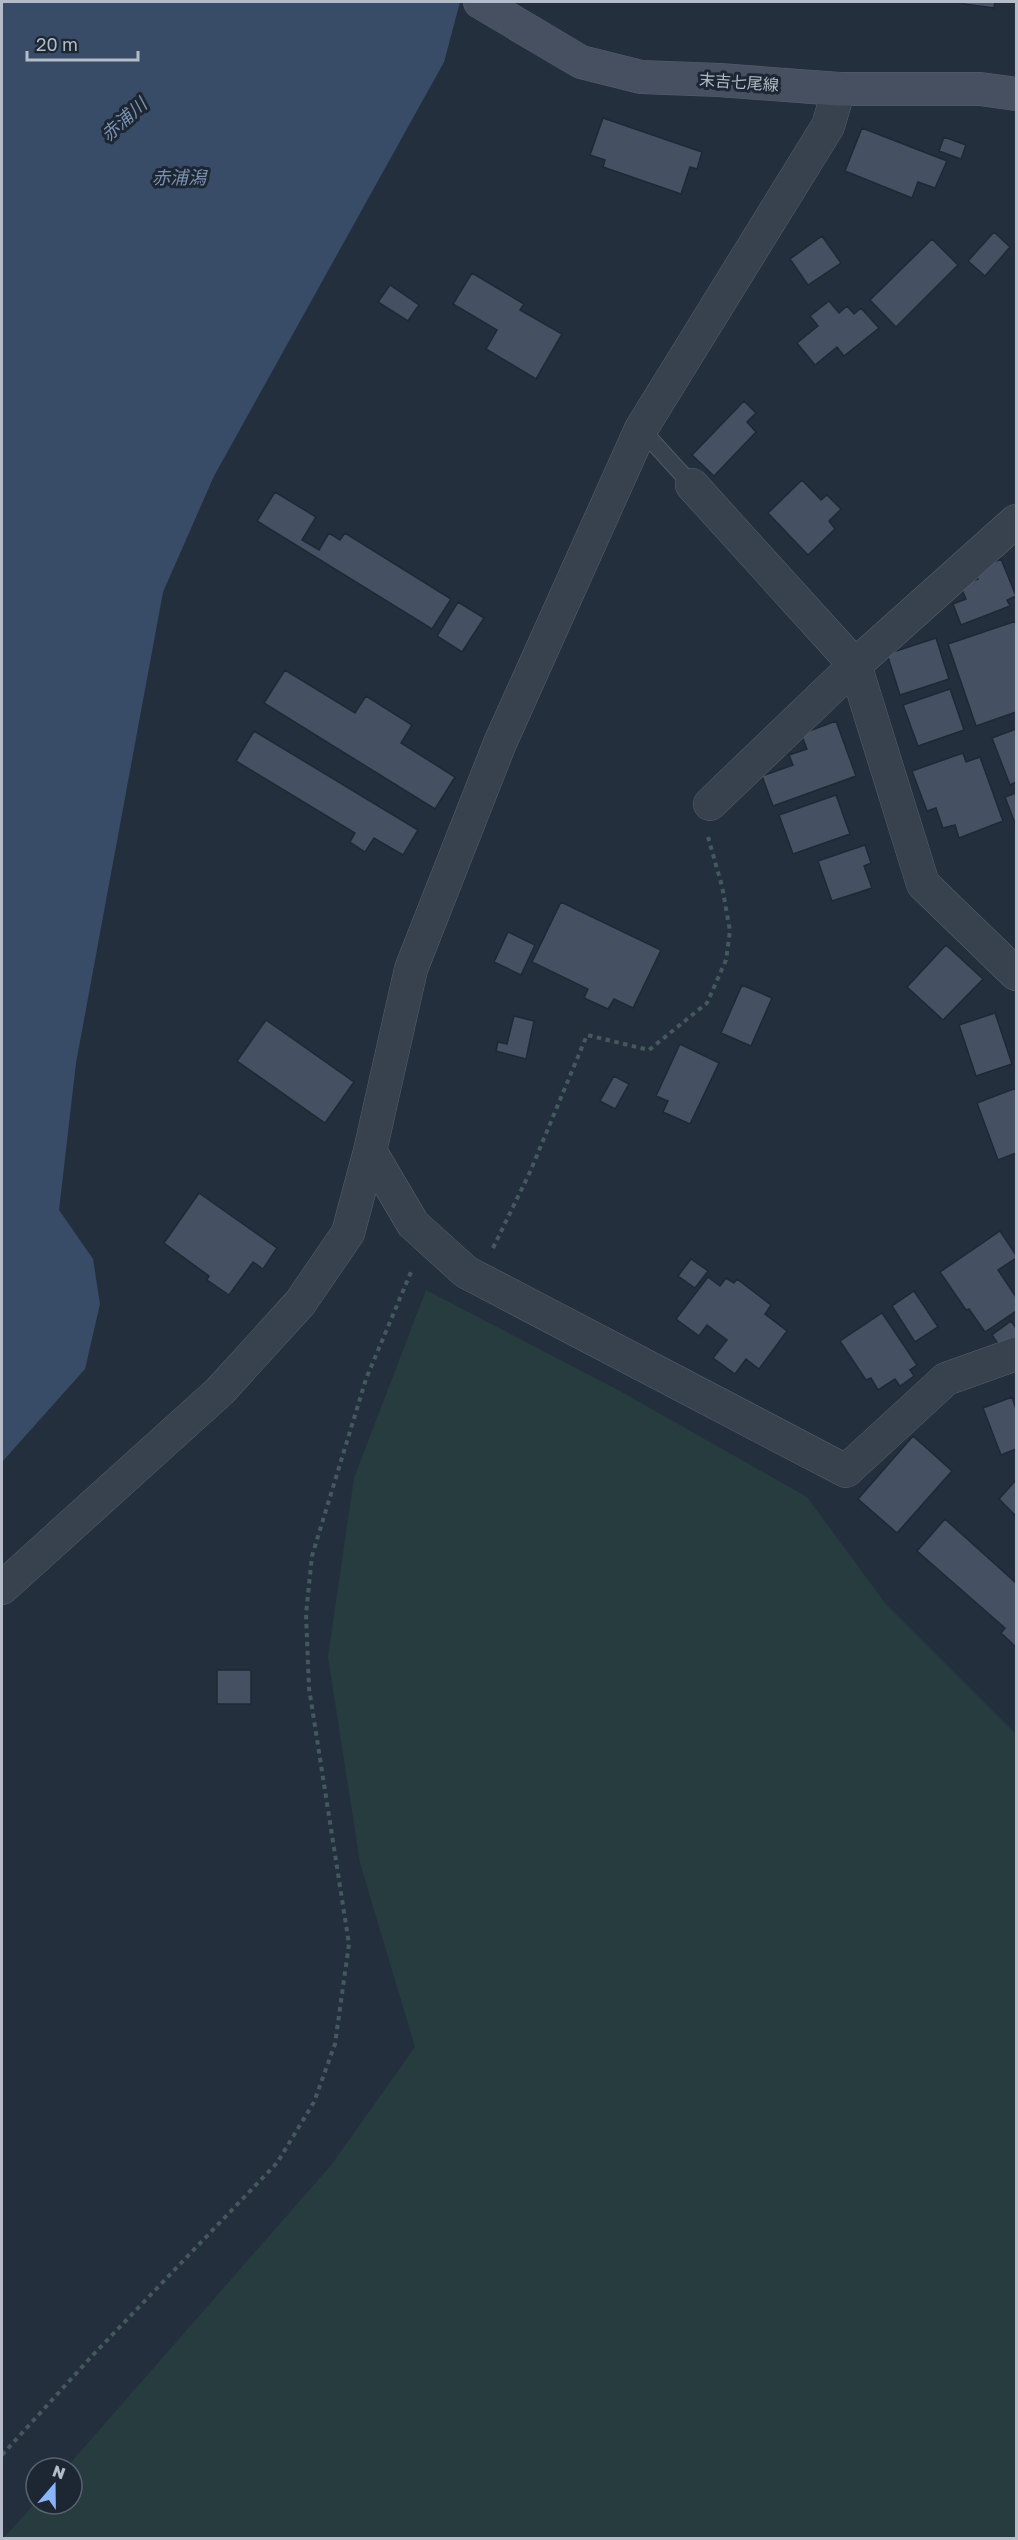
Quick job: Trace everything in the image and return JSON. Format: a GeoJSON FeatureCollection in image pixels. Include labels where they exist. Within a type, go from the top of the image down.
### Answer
{"type":"FeatureCollection","features":[{"type":"Feature","properties":{"kind":"main road","name":"末吉七尾線"},"geometry":{"type":"LineString","coordinates":[[484,4],[581,62],[641,77],[839,89],[980,89],[1017,94]]}},
{"type":"Feature","properties":{"kind":"street"},"geometry":{"type":"LineString","coordinates":[[2,1588],[220,1391],[300,1303],[348,1233],[370,1151],[411,969],[500,743],[641,429],[828,126],[839,89]]}},
{"type":"Feature","properties":{"kind":"street"},"geometry":{"type":"LineString","coordinates":[[692,485],[855,665],[923,884],[1016,973]]}},
{"type":"Feature","properties":{"kind":"street"},"geometry":{"type":"LineString","coordinates":[[711,804],[855,665],[1017,521]]}},
{"type":"Feature","properties":{"kind":"street"},"geometry":{"type":"LineString","coordinates":[[370,1151],[413,1224],[466,1272],[846,1471],[946,1379],[1017,1354]]}},
{"type":"Feature","properties":{"kind":"lane"},"geometry":{"type":"LineString","coordinates":[[641,429],[692,485]]}},
{"type":"Feature","properties":{"kind":"path"},"geometry":{"type":"LineString","coordinates":[[478,1278],[530,1172],[587,1035],[649,1050],[707,1003],[726,960],[730,931],[722,886],[708,841],[711,804]]}},
{"type":"Feature","properties":{"kind":"path"},"geometry":{"type":"LineString","coordinates":[[2,2456],[92,2356],[277,2163],[314,2102],[335,2044],[349,1944],[309,1688],[306,1614],[312,1556],[366,1379],[417,1258],[413,1224]]}},
{"type":"Feature","properties":{"kind":"green space"},"geometry":{"type":"Polygon","coordinates":[[[426,1290],[620,1391],[807,1497],[885,1603],[1016,1734],[1016,2538],[4,2538],[24,2516],[84,2516],[84,2456],[76,2456],[332,2164],[415,2047],[360,1863],[328,1657],[354,1478],[426,1290]]]}},
{"type":"Feature","properties":{"kind":"water","name":"赤浦潟"},"geometry":{"type":"Polygon","coordinates":[[[2,2],[460,2],[444,62],[214,476],[163,592],[76,1063],[59,1210],[93,1259],[100,1304],[85,1369],[2,1462],[2,2]]]}},
{"type":"Feature","properties":{"kind":"building"},"geometry":{"type":"Polygon","coordinates":[[[965,2],[995,2],[994,8],[964,4],[965,2]]]}},
{"type":"Feature","properties":{"kind":"building"},"geometry":{"type":"Polygon","coordinates":[[[603,118],[702,152],[697,169],[690,167],[681,194],[603,167],[605,160],[590,155],[603,118]]]}},
{"type":"Feature","properties":{"kind":"building"},"geometry":{"type":"Polygon","coordinates":[[[862,128],[947,161],[935,188],[918,182],[912,198],[845,171],[862,128]]]}},
{"type":"Feature","properties":{"kind":"building"},"geometry":{"type":"Polygon","coordinates":[[[944,137],[966,145],[961,159],[939,151],[944,137]]]}},
{"type":"Feature","properties":{"kind":"building"},"geometry":{"type":"Polygon","coordinates":[[[994,232],[1010,247],[985,276],[968,261],[994,232]]]}},
{"type":"Feature","properties":{"kind":"building"},"geometry":{"type":"Polygon","coordinates":[[[822,236],[841,263],[808,285],[790,259],[822,236]]]}},
{"type":"Feature","properties":{"kind":"building"},"geometry":{"type":"Polygon","coordinates":[[[932,239],[958,265],[896,327],[870,300],[932,239]]]}},
{"type":"Feature","properties":{"kind":"building"},"geometry":{"type":"Polygon","coordinates":[[[472,273],[524,304],[520,310],[562,334],[536,379],[486,349],[497,330],[453,304],[472,273]]]}},
{"type":"Feature","properties":{"kind":"building"},"geometry":{"type":"Polygon","coordinates":[[[390,285],[419,305],[408,321],[378,302],[390,285]]]}},
{"type":"Feature","properties":{"kind":"building"},"geometry":{"type":"Polygon","coordinates":[[[829,301],[839,313],[847,306],[854,314],[861,308],[879,328],[844,356],[837,347],[815,365],[797,343],[818,326],[810,316],[829,301]]]}},
{"type":"Feature","properties":{"kind":"building"},"geometry":{"type":"Polygon","coordinates":[[[744,401],[756,413],[747,422],[756,432],[714,476],[692,455],[744,401]]]}},
{"type":"Feature","properties":{"kind":"building"},"geometry":{"type":"Polygon","coordinates":[[[802,480],[821,500],[827,495],[841,509],[829,521],[835,529],[808,555],[768,513],[802,480]]]}},
{"type":"Feature","properties":{"kind":"building"},"geometry":{"type":"Polygon","coordinates":[[[275,492],[316,517],[302,540],[319,550],[329,533],[340,540],[345,533],[451,599],[432,629],[257,521],[275,492]]]}},
{"type":"Feature","properties":{"kind":"building"},"geometry":{"type":"Polygon","coordinates":[[[1001,559],[1016,596],[1007,600],[1010,606],[961,625],[953,604],[966,599],[960,585],[978,579],[974,570],[1001,559]]]}},
{"type":"Feature","properties":{"kind":"building"},"geometry":{"type":"Polygon","coordinates":[[[458,602],[484,618],[462,652],[437,636],[458,602]]]}},
{"type":"Feature","properties":{"kind":"building"},"geometry":{"type":"Polygon","coordinates":[[[1016,621],[1016,712],[976,726],[948,644],[1016,621]]]}},
{"type":"Feature","properties":{"kind":"building"},"geometry":{"type":"Polygon","coordinates":[[[936,638],[949,679],[900,695],[887,654],[936,638]]]}},
{"type":"Feature","properties":{"kind":"building"},"geometry":{"type":"Polygon","coordinates":[[[285,670],[355,713],[366,696],[412,725],[401,743],[455,777],[435,809],[264,703],[285,670]]]}},
{"type":"Feature","properties":{"kind":"building"},"geometry":{"type":"Polygon","coordinates":[[[950,689],[964,730],[918,746],[903,705],[950,689]]]}},
{"type":"Feature","properties":{"kind":"building"},"geometry":{"type":"Polygon","coordinates":[[[836,721],[856,776],[773,806],[762,776],[793,765],[789,755],[807,749],[801,734],[836,721]]]}},
{"type":"Feature","properties":{"kind":"building"},"geometry":{"type":"Polygon","coordinates":[[[1016,729],[1016,782],[1010,785],[992,738],[1016,729]]]}},
{"type":"Feature","properties":{"kind":"building"},"geometry":{"type":"Polygon","coordinates":[[[254,731],[418,830],[403,855],[374,838],[365,852],[350,842],[355,833],[236,761],[254,731]]]}},
{"type":"Feature","properties":{"kind":"building"},"geometry":{"type":"Polygon","coordinates":[[[963,753],[966,762],[980,757],[1003,821],[959,838],[955,825],[943,828],[936,808],[927,811],[912,771],[963,753]]]}},
{"type":"Feature","properties":{"kind":"building"},"geometry":{"type":"Polygon","coordinates":[[[1016,793],[1016,826],[1005,797],[1016,793]]]}},
{"type":"Feature","properties":{"kind":"building"},"geometry":{"type":"Polygon","coordinates":[[[836,795],[850,834],[793,854],[779,815],[836,795]]]}},
{"type":"Feature","properties":{"kind":"building"},"geometry":{"type":"Polygon","coordinates":[[[865,845],[871,863],[864,866],[872,888],[832,901],[818,861],[865,845]]]}},
{"type":"Feature","properties":{"kind":"building"},"geometry":{"type":"Polygon","coordinates":[[[561,902],[661,950],[633,1008],[614,999],[608,1009],[584,998],[588,989],[532,962],[561,902]]]}},
{"type":"Feature","properties":{"kind":"building"},"geometry":{"type":"Polygon","coordinates":[[[508,932],[535,945],[521,975],[494,962],[508,932]]]}},
{"type":"Feature","properties":{"kind":"building"},"geometry":{"type":"Polygon","coordinates":[[[946,945],[983,979],[943,1020],[907,987],[946,945]]]}},
{"type":"Feature","properties":{"kind":"building"},"geometry":{"type":"Polygon","coordinates":[[[742,985],[772,998],[751,1046],[721,1033],[742,985]]]}},
{"type":"Feature","properties":{"kind":"building"},"geometry":{"type":"Polygon","coordinates":[[[995,1013],[1012,1064],[976,1076],[959,1025],[995,1013]]]}},
{"type":"Feature","properties":{"kind":"building"},"geometry":{"type":"Polygon","coordinates":[[[514,1016],[534,1021],[526,1059],[496,1051],[498,1042],[507,1044],[514,1016]]]}},
{"type":"Feature","properties":{"kind":"building"},"geometry":{"type":"Polygon","coordinates":[[[266,1020],[354,1082],[325,1123],[237,1061],[266,1020]]]}},
{"type":"Feature","properties":{"kind":"building"},"geometry":{"type":"Polygon","coordinates":[[[680,1044],[719,1063],[690,1124],[663,1112],[668,1101],[656,1096],[680,1044]]]}},
{"type":"Feature","properties":{"kind":"building"},"geometry":{"type":"Polygon","coordinates":[[[614,1076],[629,1084],[615,1109],[600,1101],[614,1076]]]}},
{"type":"Feature","properties":{"kind":"building"},"geometry":{"type":"Polygon","coordinates":[[[1016,1088],[1016,1153],[998,1160],[977,1103],[1016,1088]]]}},
{"type":"Feature","properties":{"kind":"building"},"geometry":{"type":"Polygon","coordinates":[[[199,1193],[277,1248],[263,1269],[253,1262],[229,1295],[207,1280],[209,1276],[164,1243],[199,1193]]]}},
{"type":"Feature","properties":{"kind":"building"},"geometry":{"type":"Polygon","coordinates":[[[1000,1231],[1016,1255],[1016,1258],[998,1270],[1016,1297],[1016,1311],[985,1332],[969,1309],[966,1310],[940,1272],[1000,1231]]]}},
{"type":"Feature","properties":{"kind":"building"},"geometry":{"type":"Polygon","coordinates":[[[691,1259],[708,1271],[695,1288],[678,1276],[691,1259]]]}},
{"type":"Feature","properties":{"kind":"building"},"geometry":{"type":"Polygon","coordinates":[[[708,1277],[720,1286],[726,1278],[734,1283],[737,1279],[771,1305],[765,1314],[787,1331],[759,1369],[746,1359],[735,1374],[713,1358],[727,1340],[707,1325],[699,1336],[676,1319],[708,1277]]]}},
{"type":"Feature","properties":{"kind":"building"},"geometry":{"type":"Polygon","coordinates":[[[914,1291],[938,1327],[915,1342],[892,1306],[914,1291]]]}},
{"type":"Feature","properties":{"kind":"building"},"geometry":{"type":"Polygon","coordinates":[[[882,1313],[917,1365],[910,1370],[914,1376],[900,1386],[895,1379],[878,1390],[871,1378],[866,1380],[840,1341],[882,1313]]]}},
{"type":"Feature","properties":{"kind":"building"},"geometry":{"type":"Polygon","coordinates":[[[1011,1321],[1016,1328],[1016,1342],[1003,1351],[992,1335],[1011,1321]]]}},
{"type":"Feature","properties":{"kind":"building"},"geometry":{"type":"Polygon","coordinates":[[[1012,1397],[1016,1409],[1016,1449],[1001,1455],[983,1408],[1012,1397]]]}},
{"type":"Feature","properties":{"kind":"building"},"geometry":{"type":"Polygon","coordinates":[[[913,1436],[952,1471],[897,1533],[858,1499],[913,1436]]]}},
{"type":"Feature","properties":{"kind":"building"},"geometry":{"type":"Polygon","coordinates":[[[1016,1480],[1016,1516],[999,1499],[1016,1480]]]}},
{"type":"Feature","properties":{"kind":"building"},"geometry":{"type":"Polygon","coordinates":[[[945,1519],[1016,1583],[1016,1647],[1001,1633],[1005,1628],[917,1551],[945,1519]]]}},
{"type":"Feature","properties":{"kind":"building"},"geometry":{"type":"Polygon","coordinates":[[[217,1670],[251,1670],[251,1704],[217,1704],[217,1670]]]}},
{"type":"Feature","properties":{"kind":"water label","name":"赤浦川"},"geometry":{"type":"Point","coordinates":[124,120]}}]}
